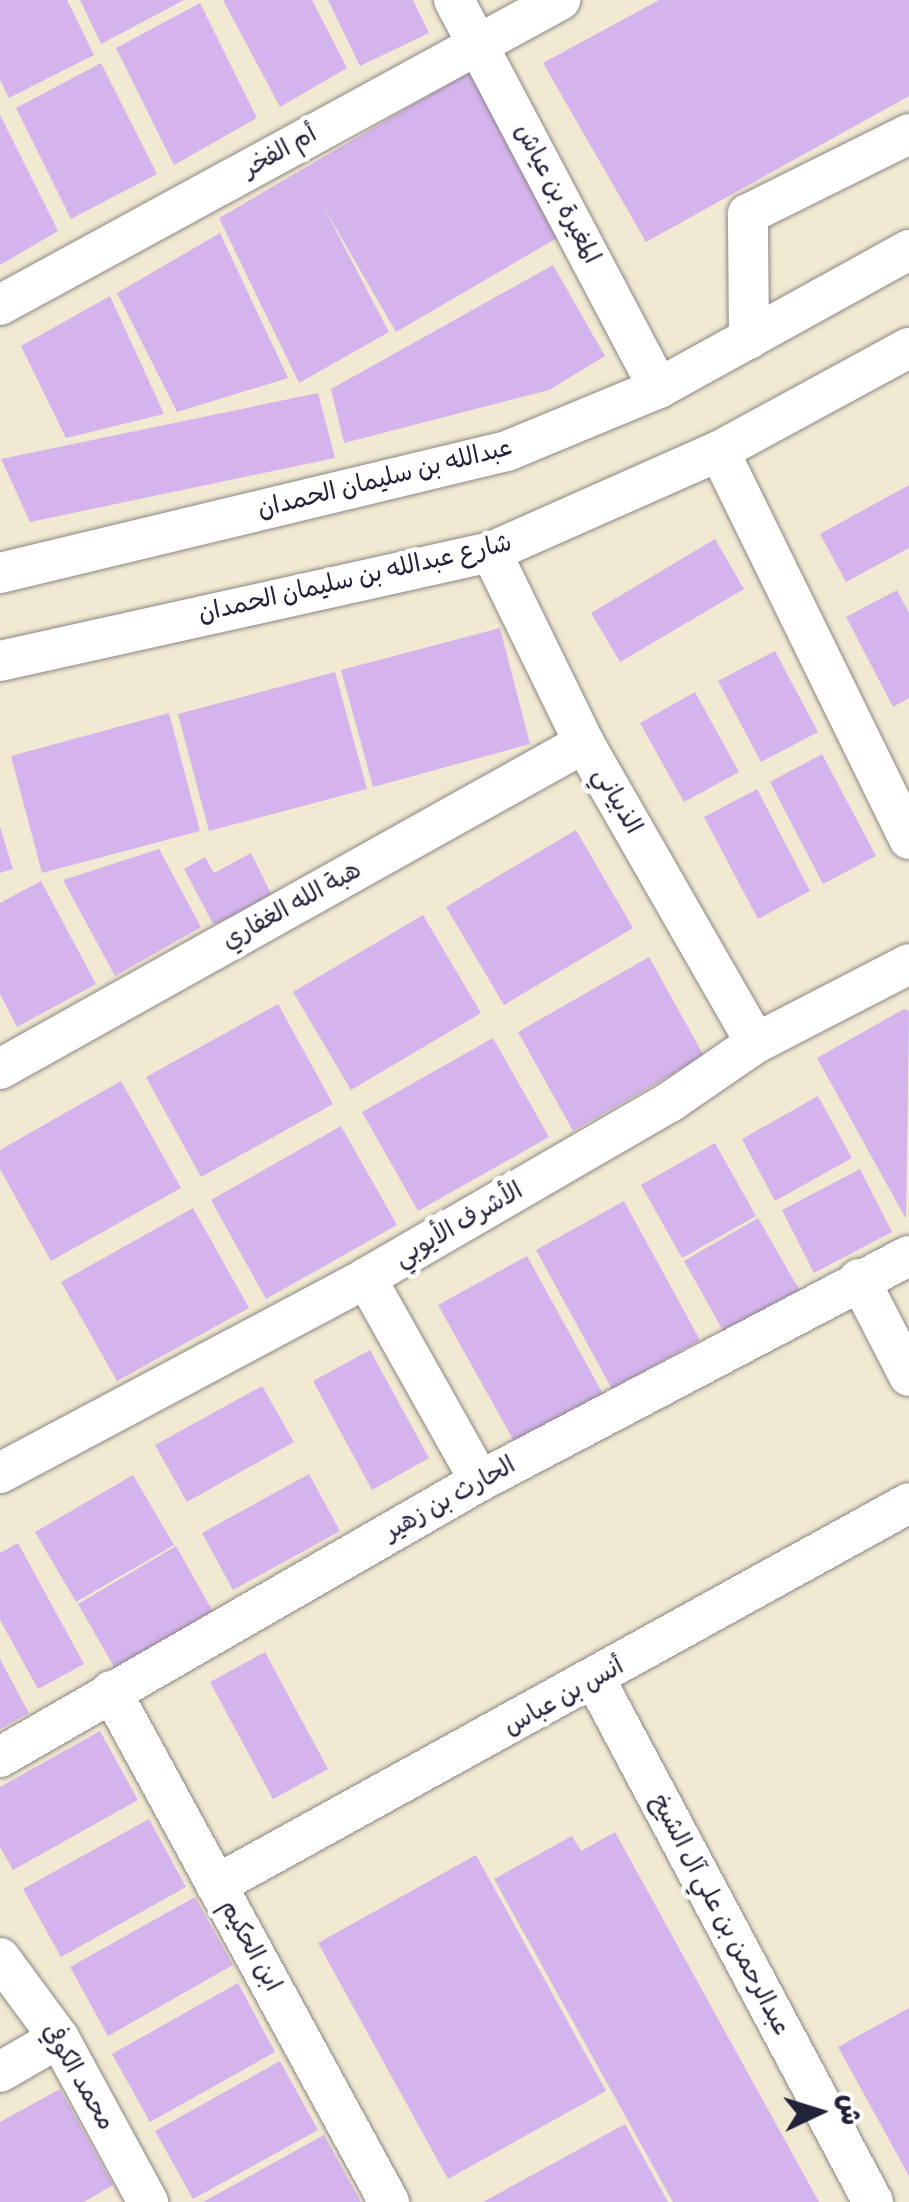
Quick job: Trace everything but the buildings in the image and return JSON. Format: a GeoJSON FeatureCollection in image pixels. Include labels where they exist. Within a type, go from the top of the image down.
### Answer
{"type":"FeatureCollection","features":[{"type":"Feature","properties":{"kind":"street","name":"المغيرة بن عياش"},"geometry":{"type":"LineString","coordinates":[[454,0],[659,388]]}},
{"type":"Feature","properties":{"kind":"street","name":"أم الفخر"},"geometry":{"type":"LineString","coordinates":[[0,305],[560,0]]}},
{"type":"Feature","properties":{"kind":"street"},"geometry":{"type":"LineString","coordinates":[[749,339],[748,214],[909,134]]}},
{"type":"Feature","properties":{"kind":"street","name":"عبدالله بن سليمان الحمدان"},"geometry":{"type":"LineString","coordinates":[[2,568],[507,451],[659,388],[909,250]]}},
{"type":"Feature","properties":{"kind":"street","name":"شارع عبدالله بن سليمان الحمدان"},"geometry":{"type":"LineString","coordinates":[[0,661],[491,552],[718,451],[909,348]]}},
{"type":"Feature","properties":{"kind":"street"},"geometry":{"type":"LineString","coordinates":[[718,451],[909,839]]}},
{"type":"Feature","properties":{"kind":"street","name":"الذبياني"},"geometry":{"type":"LineString","coordinates":[[491,552],[584,743],[756,1043]]}},
{"type":"Feature","properties":{"kind":"street","name":"هبة الله الغفاري"},"geometry":{"type":"LineString","coordinates":[[0,1069],[584,743]]}},
{"type":"Feature","properties":{"kind":"street","name":"الأشرف الأيوبي"},"geometry":{"type":"LineString","coordinates":[[0,1472],[366,1278],[670,1102],[756,1043],[909,964]]}},
{"type":"Feature","properties":{"kind":"street","name":"الحارث بن زهير"},"geometry":{"type":"LineString","coordinates":[[0,1758],[111,1690],[480,1481],[909,1256]]}},
{"type":"Feature","properties":{"kind":"street"},"geometry":{"type":"LineString","coordinates":[[366,1278],[480,1481]]}},
{"type":"Feature","properties":{"kind":"street"},"geometry":{"type":"LineString","coordinates":[[859,1279],[909,1376]]}},
{"type":"Feature","properties":{"kind":"street","name":"أنس بن عباس"},"geometry":{"type":"LineString","coordinates":[[216,1885],[596,1681],[909,1504]]}},
{"type":"Feature","properties":{"kind":"street","name":"عبدالرحمن بن علي آل الشيخ"},"geometry":{"type":"LineString","coordinates":[[596,1681],[872,2202]]}},
{"type":"Feature","properties":{"kind":"street","name":"ابن الحكيم"},"geometry":{"type":"LineString","coordinates":[[111,1690],[389,2202]]}},
{"type":"Feature","properties":{"kind":"street","name":"محمد الكوفي"},"geometry":{"type":"LineString","coordinates":[[0,1958],[59,2038],[148,2202]]}},
{"type":"Feature","properties":{"kind":"street"},"geometry":{"type":"LineString","coordinates":[[0,2072],[59,2038]]}}]}
